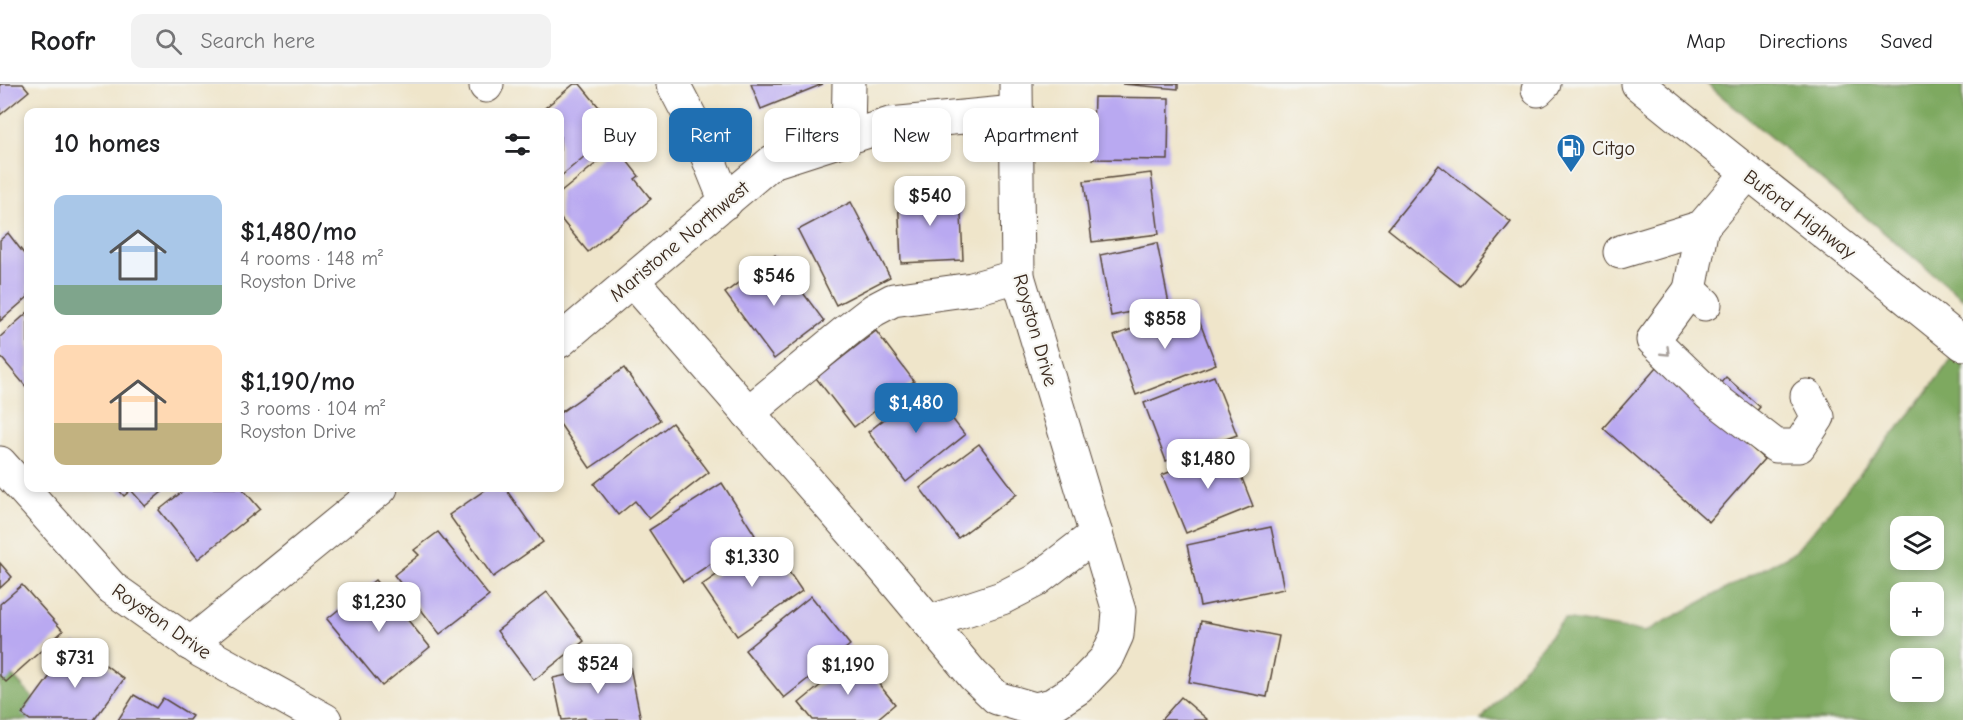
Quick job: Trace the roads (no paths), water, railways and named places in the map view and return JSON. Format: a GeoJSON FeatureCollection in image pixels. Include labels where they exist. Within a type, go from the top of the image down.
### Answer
{"type":"FeatureCollection","features":[{"type":"Feature","properties":{"kind":"street"},"geometry":{"type":"LineString","coordinates":[[673,84],[696,128],[726,202]]}},
{"type":"Feature","properties":{"kind":"street"},"geometry":{"type":"LineString","coordinates":[[849,84],[849,108]]}},
{"type":"Feature","properties":{"kind":"street","name":"Buford Highway"},"geometry":{"type":"LineString","coordinates":[[1638,84],[1747,174],[1871,268],[1963,344]]}},
{"type":"Feature","properties":{"kind":"street","name":"Maristone Northwest"},"geometry":{"type":"LineString","coordinates":[[860,133],[890,124],[1015,98]]}},
{"type":"Feature","properties":{"kind":"street","name":"Royston Drive"},"geometry":{"type":"LineString","coordinates":[[633,281],[973,675],[997,698],[1035,709],[1052,705],[1078,688],[1106,659],[1117,634],[1119,611],[1018,276],[1015,98]]}},
{"type":"Feature","properties":{"kind":"street","name":"Maristone Northwest"},"geometry":{"type":"LineString","coordinates":[[564,338],[772,162]]}},
{"type":"Feature","properties":{"kind":"street"},"geometry":{"type":"LineString","coordinates":[[1620,252],[1702,227],[1747,174]]}},
{"type":"Feature","properties":{"kind":"street"},"geometry":{"type":"LineString","coordinates":[[1702,227],[1697,297],[1653,340],[1710,395],[1776,446],[1799,446],[1818,417],[1807,396]]}},
{"type":"Feature","properties":{"kind":"street"},"geometry":{"type":"LineString","coordinates":[[748,413],[848,330],[874,310],[893,300],[990,286],[1018,276]]}},
{"type":"Feature","properties":{"kind":"street","name":"Royston Drive"},"geometry":{"type":"LineString","coordinates":[[0,464],[24,491]]}},
{"type":"Feature","properties":{"kind":"street","name":"Royston Drive"},"geometry":{"type":"LineString","coordinates":[[25,492],[112,588],[190,644],[325,720]]}},
{"type":"Feature","properties":{"kind":"street"},"geometry":{"type":"LineString","coordinates":[[190,644],[376,492]]}},
{"type":"Feature","properties":{"kind":"street"},"geometry":{"type":"LineString","coordinates":[[929,622],[1002,598],[1035,581],[1096,534]]}},
{"type":"Feature","properties":{"kind":"place","name":"Citgo"},"geometry":{"type":"Point","coordinates":[1571,174]}}]}
